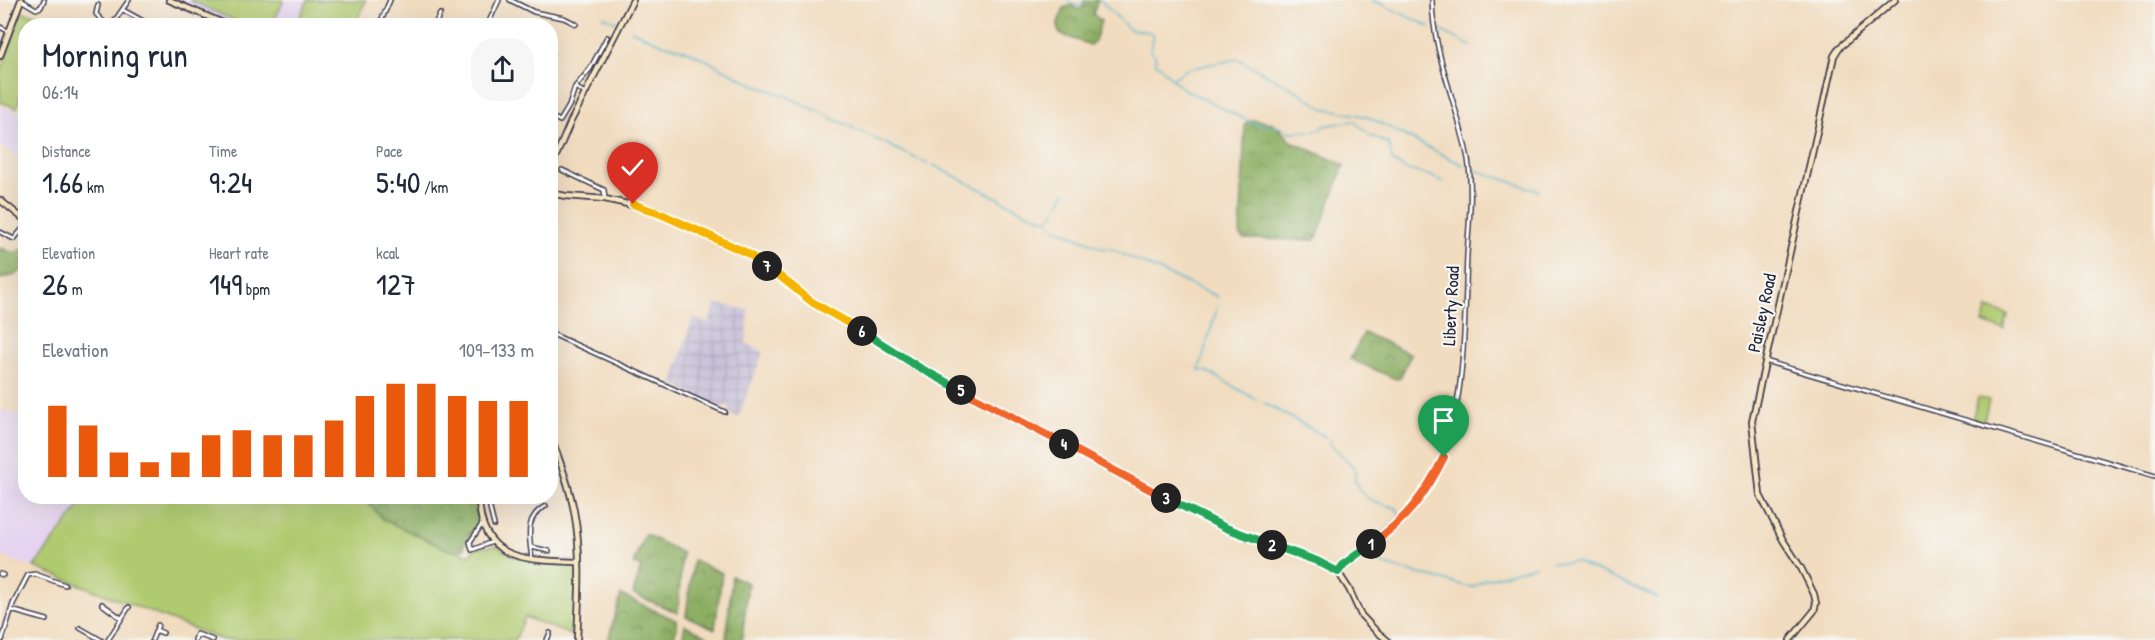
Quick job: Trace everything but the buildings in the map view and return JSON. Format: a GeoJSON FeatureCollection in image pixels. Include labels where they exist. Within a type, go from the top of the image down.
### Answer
{"type":"FeatureCollection","features":[{"type":"Feature","properties":{"kind":"street"},"geometry":{"type":"LineString","coordinates":[[0,56],[21,0],[37,9],[41,7],[44,0]]}},
{"type":"Feature","properties":{"kind":"street"},"geometry":{"type":"LineString","coordinates":[[116,18],[129,0]]}},
{"type":"Feature","properties":{"kind":"street"},"geometry":{"type":"LineString","coordinates":[[169,0],[211,18]]}},
{"type":"Feature","properties":{"kind":"street"},"geometry":{"type":"LineString","coordinates":[[382,18],[390,0]]}},
{"type":"Feature","properties":{"kind":"street"},"geometry":{"type":"LineString","coordinates":[[491,18],[499,0]]}},
{"type":"Feature","properties":{"kind":"street"},"geometry":{"type":"LineString","coordinates":[[510,0],[534,12],[564,18],[576,24]]}},
{"type":"Feature","properties":{"kind":"street"},"geometry":{"type":"LineString","coordinates":[[558,152],[585,93],[633,0]]}},
{"type":"Feature","properties":{"kind":"street","name":"Liberty Road"},"geometry":{"type":"LineString","coordinates":[[1338,572],[1352,557],[1396,526],[1421,498],[1444,457],[1453,421],[1464,322],[1470,184],[1467,157],[1435,30],[1432,0]]}},
{"type":"Feature","properties":{"kind":"street","name":"Paisley Road"},"geometry":{"type":"LineString","coordinates":[[1790,640],[1814,611],[1816,603],[1801,568],[1760,495],[1752,421],[1834,56],[1839,48],[1896,0]]}},
{"type":"Feature","properties":{"kind":"street"},"geometry":{"type":"LineString","coordinates":[[98,4],[96,13],[101,18]]}},
{"type":"Feature","properties":{"kind":"street"},"geometry":{"type":"LineString","coordinates":[[123,10],[136,18]]}},
{"type":"Feature","properties":{"kind":"street"},"geometry":{"type":"LineString","coordinates":[[438,18],[440,14]]}},
{"type":"Feature","properties":{"kind":"street"},"geometry":{"type":"LineString","coordinates":[[0,27],[9,31]]}},
{"type":"Feature","properties":{"kind":"street"},"geometry":{"type":"LineString","coordinates":[[558,120],[562,119],[575,87],[592,66],[607,37]]}},
{"type":"Feature","properties":{"kind":"street"},"geometry":{"type":"LineString","coordinates":[[575,87],[585,93]]}},
{"type":"Feature","properties":{"kind":"street"},"geometry":{"type":"LineString","coordinates":[[562,170],[604,190],[605,199]]}},
{"type":"Feature","properties":{"kind":"street"},"geometry":{"type":"LineString","coordinates":[[558,194],[633,204],[660,213],[745,252],[769,267],[821,308],[935,377],[1197,514],[1248,537],[1317,561],[1338,572],[1361,615],[1387,640]]}},
{"type":"Feature","properties":{"kind":"street"},"geometry":{"type":"LineString","coordinates":[[0,200],[18,216]]}},
{"type":"Feature","properties":{"kind":"street"},"geometry":{"type":"LineString","coordinates":[[0,232],[14,239],[18,234]]}},
{"type":"Feature","properties":{"kind":"street"},"geometry":{"type":"LineString","coordinates":[[558,337],[725,412]]}},
{"type":"Feature","properties":{"kind":"street"},"geometry":{"type":"LineString","coordinates":[[1766,361],[2155,476]]}},
{"type":"Feature","properties":{"kind":"street"},"geometry":{"type":"LineString","coordinates":[[558,456],[574,510],[579,562],[577,640]]}},
{"type":"Feature","properties":{"kind":"street"},"geometry":{"type":"LineString","coordinates":[[480,504],[483,524],[492,542],[512,556],[532,560],[579,562]]}},
{"type":"Feature","properties":{"kind":"street"},"geometry":{"type":"LineString","coordinates":[[490,504],[494,525]]}},
{"type":"Feature","properties":{"kind":"street"},"geometry":{"type":"LineString","coordinates":[[532,560],[531,519],[537,511],[546,506]]}},
{"type":"Feature","properties":{"kind":"street"},"geometry":{"type":"LineString","coordinates":[[483,524],[470,542],[472,550],[492,542]]}},
{"type":"Feature","properties":{"kind":"street"},"geometry":{"type":"LineString","coordinates":[[531,548],[549,551]]}},
{"type":"Feature","properties":{"kind":"street"},"geometry":{"type":"LineString","coordinates":[[543,550],[543,555]]}},
{"type":"Feature","properties":{"kind":"street"},"geometry":{"type":"LineString","coordinates":[[2,640],[20,588],[30,574],[64,585]]}},
{"type":"Feature","properties":{"kind":"street"},"geometry":{"type":"LineString","coordinates":[[102,604],[122,618]]}},
{"type":"Feature","properties":{"kind":"street"},"geometry":{"type":"LineString","coordinates":[[108,640],[129,607]]}},
{"type":"Feature","properties":{"kind":"street"},"geometry":{"type":"LineString","coordinates":[[11,610],[47,620]]}},
{"type":"Feature","properties":{"kind":"street"},"geometry":{"type":"LineString","coordinates":[[80,628],[101,640]]}},
{"type":"Feature","properties":{"kind":"street"},"geometry":{"type":"LineString","coordinates":[[152,640],[157,628],[163,633]]}},
{"type":"Feature","properties":{"kind":"street"},"geometry":{"type":"LineString","coordinates":[[547,640],[550,633]]}},
{"type":"Feature","properties":{"kind":"street"},"geometry":{"type":"LineString","coordinates":[[195,640],[197,634],[213,640]]}},
{"type":"Feature","properties":{"kind":"shaded area"},"geometry":{"type":"Polygon","coordinates":[[[175,0],[308,0],[300,18],[218,18],[175,0]]]}},
{"type":"Feature","properties":{"kind":"shaded area"},"geometry":{"type":"Polygon","coordinates":[[[0,106],[18,112],[18,156],[0,146],[0,106]]]}},
{"type":"Feature","properties":{"kind":"shaded area"},"geometry":{"type":"Polygon","coordinates":[[[717,304],[749,310],[746,343],[763,352],[738,418],[729,413],[729,406],[726,405],[723,408],[682,390],[681,386],[672,385],[693,318],[708,323],[717,304]]]}},
{"type":"Feature","properties":{"kind":"shaded area"},"geometry":{"type":"Polygon","coordinates":[[[0,409],[18,415],[18,504],[80,504],[34,567],[0,556],[0,409]]]}},
{"type":"Feature","properties":{"kind":"green space"},"geometry":{"type":"Polygon","coordinates":[[[189,0],[284,0],[275,18],[229,18],[189,0]]]}},
{"type":"Feature","properties":{"kind":"green space"},"geometry":{"type":"Polygon","coordinates":[[[308,0],[366,0],[358,18],[299,18],[308,0]]]}},
{"type":"Feature","properties":{"kind":"green space"},"geometry":{"type":"Polygon","coordinates":[[[1086,0],[1098,0],[1093,14],[1101,21],[1095,41],[1090,45],[1060,34],[1058,31],[1064,8],[1071,5],[1082,9],[1086,0]]]}},
{"type":"Feature","properties":{"kind":"green space"},"geometry":{"type":"Polygon","coordinates":[[[21,12],[43,16],[42,18],[19,18],[21,12]]]}},
{"type":"Feature","properties":{"kind":"green space"},"geometry":{"type":"Polygon","coordinates":[[[18,21],[17,108],[0,102],[0,75],[18,21]]]}},
{"type":"Feature","properties":{"kind":"green space"},"geometry":{"type":"Polygon","coordinates":[[[1253,120],[1273,123],[1291,141],[1344,165],[1314,240],[1244,239],[1240,236],[1245,124],[1253,120]]]}},
{"type":"Feature","properties":{"kind":"green space"},"geometry":{"type":"Polygon","coordinates":[[[0,248],[13,253],[18,251],[18,273],[0,279],[0,248]]]}},
{"type":"Feature","properties":{"kind":"green space"},"geometry":{"type":"Polygon","coordinates":[[[1988,308],[2008,315],[2004,330],[1983,323],[1988,308]]]}},
{"type":"Feature","properties":{"kind":"green space"},"geometry":{"type":"Polygon","coordinates":[[[1364,333],[1411,354],[1400,378],[1396,379],[1350,359],[1364,333]]]}},
{"type":"Feature","properties":{"kind":"green space"},"geometry":{"type":"Polygon","coordinates":[[[1978,398],[1989,400],[1982,421],[1972,420],[1978,398]]]}},
{"type":"Feature","properties":{"kind":"green space"},"geometry":{"type":"Polygon","coordinates":[[[80,504],[369,504],[384,520],[438,545],[470,555],[475,548],[497,546],[513,556],[579,562],[575,640],[574,636],[525,617],[515,640],[222,640],[34,567],[80,504]]]}},
{"type":"Feature","properties":{"kind":"green space"},"geometry":{"type":"Polygon","coordinates":[[[369,504],[475,504],[478,524],[464,543],[464,549],[451,551],[384,520],[369,504]]]}},
{"type":"Feature","properties":{"kind":"green space"},"geometry":{"type":"Polygon","coordinates":[[[645,534],[682,553],[678,613],[633,594],[641,566],[633,564],[645,534]]]}},
{"type":"Feature","properties":{"kind":"green space"},"geometry":{"type":"Polygon","coordinates":[[[693,560],[722,573],[715,629],[686,616],[693,560]]]}},
{"type":"Feature","properties":{"kind":"green space"},"geometry":{"type":"Polygon","coordinates":[[[732,576],[748,583],[742,640],[726,640],[732,576]]]}},
{"type":"Feature","properties":{"kind":"green space"},"geometry":{"type":"Polygon","coordinates":[[[621,595],[676,620],[677,627],[673,640],[608,640],[621,595]]]}},
{"type":"Feature","properties":{"kind":"green space"},"geometry":{"type":"Polygon","coordinates":[[[685,625],[714,640],[682,640],[685,625]]]}},
{"type":"Feature","properties":{"kind":"waterway"},"geometry":{"type":"LineString","coordinates":[[1068,0],[1074,5],[1081,6],[1084,0]]}},
{"type":"Feature","properties":{"kind":"waterway"},"geometry":{"type":"LineString","coordinates":[[1100,0],[1130,30],[1153,34],[1150,51],[1155,55],[1156,63],[1184,89],[1254,124],[1276,126],[1289,132],[1313,131],[1323,126],[1354,121],[1371,136],[1389,144],[1392,161],[1405,169],[1443,182]]}},
{"type":"Feature","properties":{"kind":"waterway"},"geometry":{"type":"LineString","coordinates":[[1372,0],[1431,27]]}},
{"type":"Feature","properties":{"kind":"waterway"},"geometry":{"type":"LineString","coordinates":[[602,16],[617,22]]}},
{"type":"Feature","properties":{"kind":"waterway"},"geometry":{"type":"LineString","coordinates":[[1438,29],[1471,46]]}},
{"type":"Feature","properties":{"kind":"waterway"},"geometry":{"type":"LineString","coordinates":[[631,30],[665,45],[694,54],[757,86],[786,96],[928,164]]}},
{"type":"Feature","properties":{"kind":"waterway"},"geometry":{"type":"LineString","coordinates":[[1172,79],[1187,69],[1238,59],[1323,108],[1368,117],[1465,166]]}},
{"type":"Feature","properties":{"kind":"waterway"},"geometry":{"type":"LineString","coordinates":[[933,165],[1029,214],[1050,220]]}},
{"type":"Feature","properties":{"kind":"waterway"},"geometry":{"type":"LineString","coordinates":[[1472,169],[1539,191]]}},
{"type":"Feature","properties":{"kind":"waterway"},"geometry":{"type":"LineString","coordinates":[[1051,217],[1066,191]]}},
{"type":"Feature","properties":{"kind":"waterway"},"geometry":{"type":"LineString","coordinates":[[1049,221],[1054,227],[1104,249],[1109,248],[1218,297]]}},
{"type":"Feature","properties":{"kind":"waterway"},"geometry":{"type":"LineString","coordinates":[[1218,305],[1199,370],[1208,372],[1257,400]]}},
{"type":"Feature","properties":{"kind":"waterway"},"geometry":{"type":"LineString","coordinates":[[1264,403],[1326,437]]}},
{"type":"Feature","properties":{"kind":"waterway"},"geometry":{"type":"LineString","coordinates":[[1330,440],[1330,444],[1355,468],[1355,481],[1363,494],[1367,498],[1396,508],[1401,516],[1371,541]]}},
{"type":"Feature","properties":{"kind":"waterway"},"geometry":{"type":"LineString","coordinates":[[1369,551],[1367,558],[1369,561],[1473,587],[1484,580],[1535,566]]}},
{"type":"Feature","properties":{"kind":"waterway"},"geometry":{"type":"LineString","coordinates":[[1551,562],[1576,562],[1658,598]]}},
{"type":"Feature","properties":{"kind":"route"},"geometry":{"type":"LineString","coordinates":[[633,204],[669,217],[745,252],[769,267],[812,302],[834,316],[935,377],[1037,431],[1226,528],[1317,561],[1338,572],[1352,557],[1406,517],[1428,487],[1444,457]]}}]}
